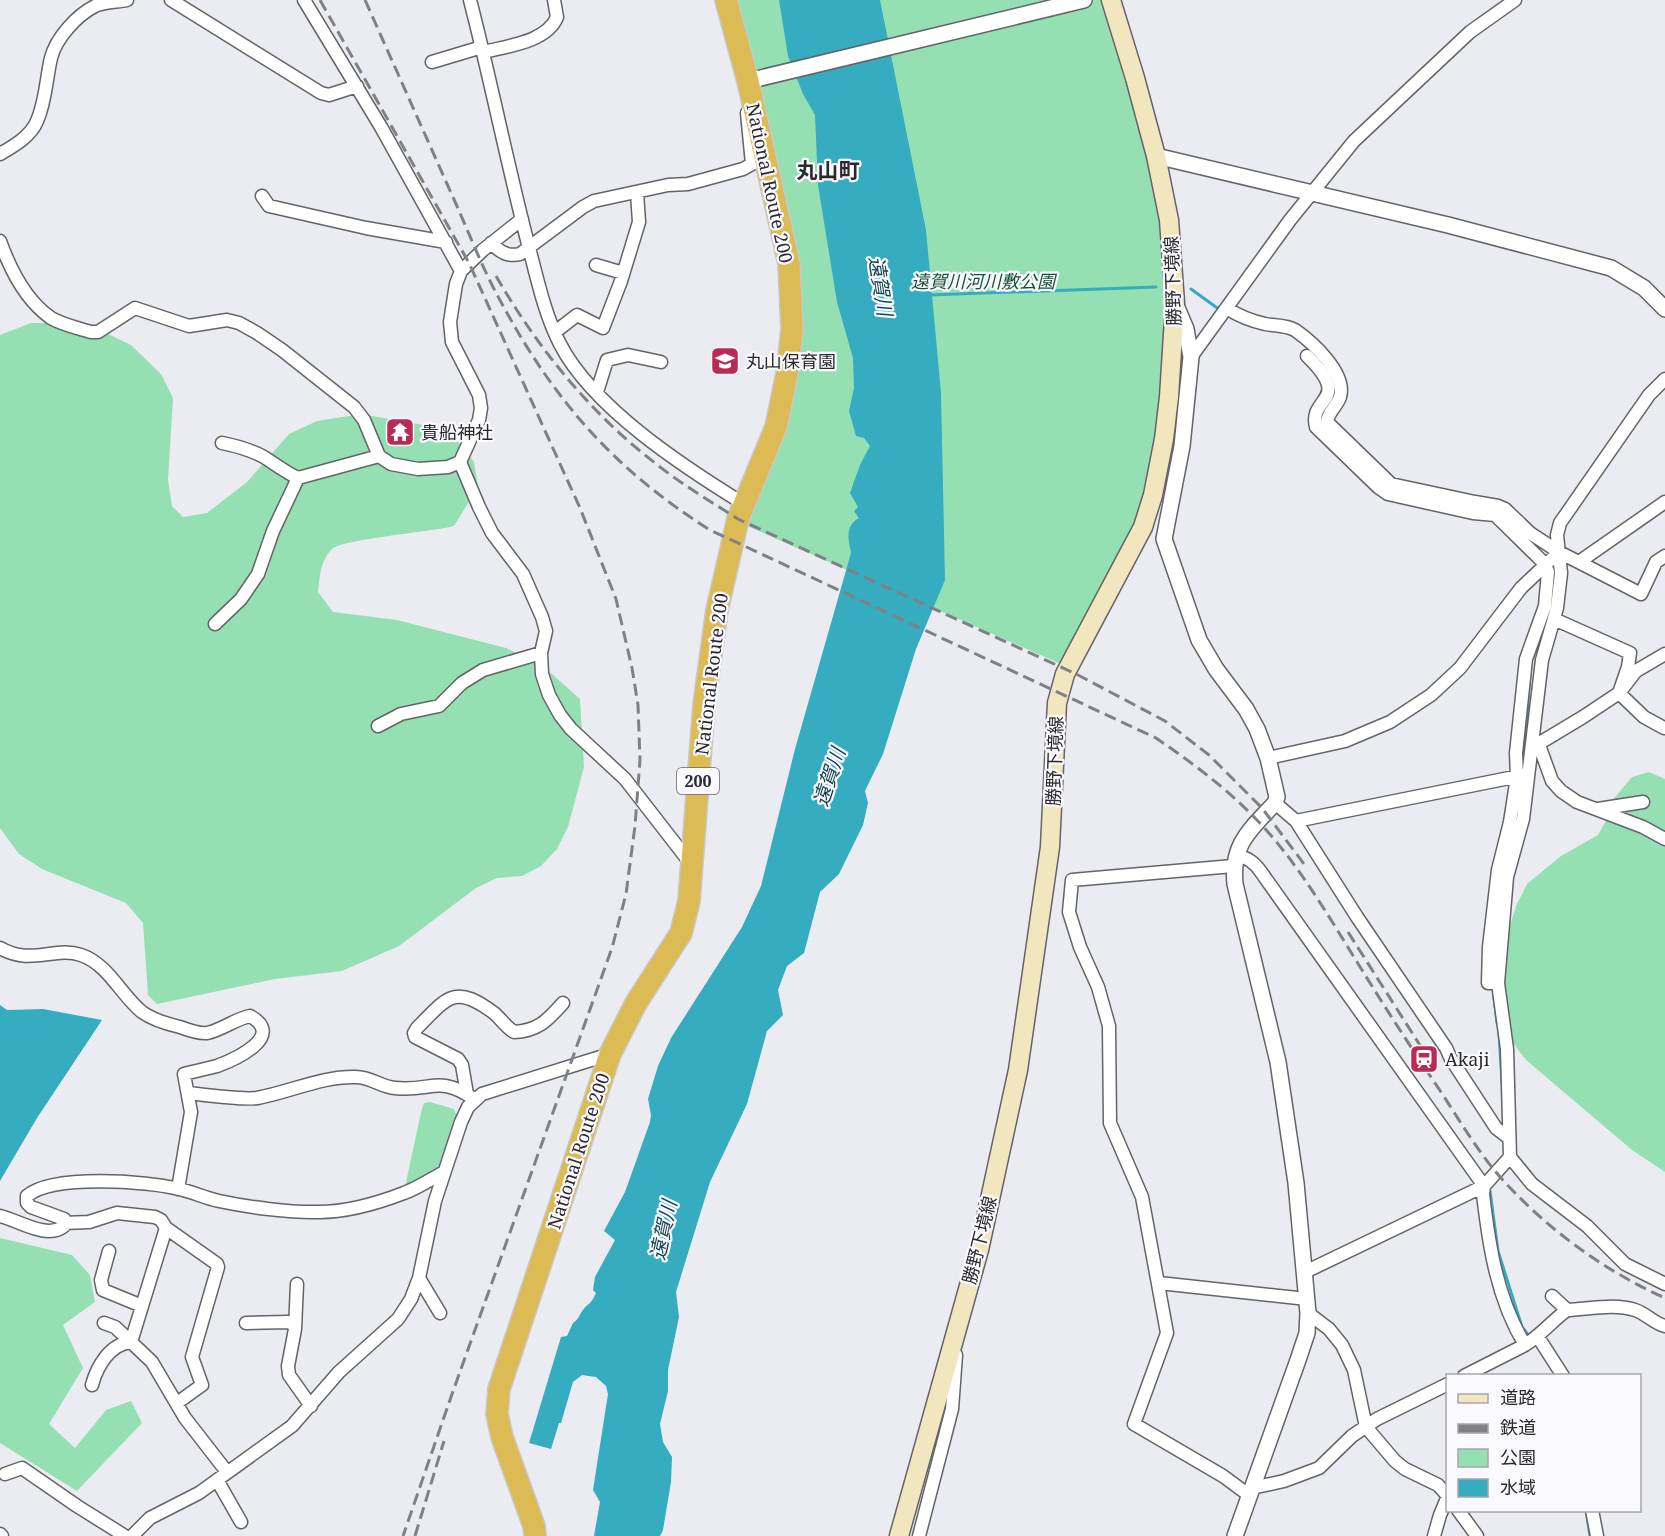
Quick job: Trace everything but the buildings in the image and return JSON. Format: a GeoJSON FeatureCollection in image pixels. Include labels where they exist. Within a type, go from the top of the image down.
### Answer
{"type":"FeatureCollection","features":[{"type":"Feature","properties":{"kind":"highway","name":"National Route 200"},"geometry":{"type":"LineString","coordinates":[[535,1536],[534,1526],[506,1452],[499,1425],[497,1414],[499,1389],[610,1054],[636,1004],[681,933],[689,901],[693,866],[704,705],[717,610],[738,519],[776,427],[788,369],[792,328],[789,264],[753,106],[752,80],[726,0]]}},
{"type":"Feature","properties":{"kind":"main road","name":"勝野下境線"},"geometry":{"type":"LineString","coordinates":[[899,1536],[979,1250],[1020,1058],[1050,848],[1057,703],[1065,674],[1143,527],[1154,495],[1169,397],[1175,303],[1169,220],[1135,78],[1111,0]]}},
{"type":"Feature","properties":{"kind":"street"},"geometry":{"type":"LineString","coordinates":[[0,154],[25,138],[37,122],[46,92],[51,59],[63,35],[76,21],[97,5],[127,0]]}},
{"type":"Feature","properties":{"kind":"street"},"geometry":{"type":"LineString","coordinates":[[171,0],[321,93],[329,95],[357,86]]}},
{"type":"Feature","properties":{"kind":"street"},"geometry":{"type":"LineString","coordinates":[[304,0],[357,86],[461,271]]}},
{"type":"Feature","properties":{"kind":"street"},"geometry":{"type":"LineString","coordinates":[[470,0],[529,246],[545,305],[560,345],[585,380],[614,410],[698,476],[744,504]]}},
{"type":"Feature","properties":{"kind":"street"},"geometry":{"type":"LineString","coordinates":[[432,62],[531,39],[549,28],[557,17],[554,0]]}},
{"type":"Feature","properties":{"kind":"street"},"geometry":{"type":"LineString","coordinates":[[752,80],[1084,0]]}},
{"type":"Feature","properties":{"kind":"street"},"geometry":{"type":"LineString","coordinates":[[1191,357],[1226,312],[1290,220],[1354,141],[1501,4],[1515,0]]}},
{"type":"Feature","properties":{"kind":"street"},"geometry":{"type":"LineString","coordinates":[[491,243],[499,252],[520,254],[594,201],[668,185],[688,184],[743,169],[752,164],[746,116],[748,110],[753,106]]}},
{"type":"Feature","properties":{"kind":"street"},"geometry":{"type":"LineString","coordinates":[[1155,156],[1314,192],[1611,268],[1628,276],[1644,288],[1665,309]]}},
{"type":"Feature","properties":{"kind":"street"},"geometry":{"type":"LineString","coordinates":[[555,332],[577,315],[603,328],[639,222],[636,193]]}},
{"type":"Feature","properties":{"kind":"street"},"geometry":{"type":"LineString","coordinates":[[262,196],[269,206],[366,228],[446,242]]}},
{"type":"Feature","properties":{"kind":"street"},"geometry":{"type":"LineString","coordinates":[[0,241],[9,267],[29,296],[52,318],[91,332],[98,332],[135,308],[189,326],[226,320],[239,323],[282,350],[354,407],[364,420],[379,456],[391,464],[418,469],[448,467],[460,462],[479,420],[482,408],[479,395],[452,342],[450,322],[456,284],[461,271],[491,243],[522,219]]}},
{"type":"Feature","properties":{"kind":"street"},"geometry":{"type":"LineString","coordinates":[[596,265],[623,273]]}},
{"type":"Feature","properties":{"kind":"street"},"geometry":{"type":"LineString","coordinates":[[1175,303],[1186,329],[1191,357],[1182,446],[1164,539],[1199,640],[1257,729],[1268,758],[1277,797],[1275,803],[1243,840],[1235,861],[1235,884],[1278,1062],[1296,1183],[1308,1306],[1307,1333],[1235,1536]]}},
{"type":"Feature","properties":{"kind":"street"},"geometry":{"type":"LineString","coordinates":[[1226,312],[1294,330],[1323,363],[1329,394],[1315,416],[1316,427],[1378,488],[1388,494],[1473,513],[1495,515],[1545,564],[1548,572],[1545,606],[1526,659],[1516,753],[1522,776],[1523,819],[1507,877],[1494,983],[1507,1049],[1510,1157],[1532,1184],[1587,1226],[1625,1264],[1665,1284]]}},
{"type":"Feature","properties":{"kind":"street"},"geometry":{"type":"LineString","coordinates":[[597,392],[607,360],[628,355],[661,362]]}},
{"type":"Feature","properties":{"kind":"street"},"geometry":{"type":"LineString","coordinates":[[1308,356],[1336,372],[1340,383],[1340,399],[1327,418],[1327,422],[1391,484],[1505,509],[1530,532],[1560,552],[1641,594],[1656,562],[1665,556]]}},
{"type":"Feature","properties":{"kind":"street"},"geometry":{"type":"LineString","coordinates":[[1522,776],[1535,746],[1542,660],[1554,619],[1561,573],[1557,535],[1560,523],[1649,395],[1665,379]]}},
{"type":"Feature","properties":{"kind":"street"},"geometry":{"type":"LineString","coordinates":[[222,442],[244,448],[263,457],[298,478],[379,456]]}},
{"type":"Feature","properties":{"kind":"street"},"geometry":{"type":"LineString","coordinates":[[460,462],[492,533],[529,585],[546,631],[541,653],[542,674],[549,695],[560,715],[571,729],[625,779],[693,866]]}},
{"type":"Feature","properties":{"kind":"street"},"geometry":{"type":"LineString","coordinates":[[215,624],[241,599],[258,574],[273,531],[298,478]]}},
{"type":"Feature","properties":{"kind":"street"},"geometry":{"type":"LineString","coordinates":[[1579,562],[1665,502]]}},
{"type":"Feature","properties":{"kind":"street"},"geometry":{"type":"LineString","coordinates":[[1268,758],[1345,741],[1390,722],[1431,695],[1460,668],[1521,588],[1560,552]]}},
{"type":"Feature","properties":{"kind":"street"},"geometry":{"type":"LineString","coordinates":[[1554,619],[1630,653],[1619,693]]}},
{"type":"Feature","properties":{"kind":"street"},"geometry":{"type":"LineString","coordinates":[[378,726],[401,714],[439,706],[462,683],[483,670],[541,653]]}},
{"type":"Feature","properties":{"kind":"street"},"geometry":{"type":"LineString","coordinates":[[1535,746],[1619,693],[1636,671],[1665,654]]}},
{"type":"Feature","properties":{"kind":"street"},"geometry":{"type":"LineString","coordinates":[[1619,693],[1644,717],[1664,728]]}},
{"type":"Feature","properties":{"kind":"street"},"geometry":{"type":"LineString","coordinates":[[1535,746],[1552,781],[1561,791],[1577,802],[1643,827],[1665,839]]}},
{"type":"Feature","properties":{"kind":"street"},"geometry":{"type":"LineString","coordinates":[[1296,821],[1522,776]]}},
{"type":"Feature","properties":{"kind":"street"},"geometry":{"type":"LineString","coordinates":[[1597,809],[1643,802]]}},
{"type":"Feature","properties":{"kind":"street"},"geometry":{"type":"LineString","coordinates":[[1275,803],[1296,821],[1394,973],[1403,982],[1428,1020],[1496,1128],[1509,1138]]}},
{"type":"Feature","properties":{"kind":"street"},"geometry":{"type":"LineString","coordinates":[[1446,1385],[1377,1419],[1352,1436],[1319,1468],[1251,1492],[1134,1424],[1167,1333],[1142,1197],[1110,1124],[1109,1026],[1098,987],[1080,947],[1069,912],[1072,880],[1246,858],[1254,862],[1484,1186],[1488,1241],[1498,1283],[1515,1329],[1532,1340],[1561,1374]]}},
{"type":"Feature","properties":{"kind":"street"},"geometry":{"type":"LineString","coordinates":[[0,948],[12,955],[34,957],[70,953],[82,955],[108,975],[142,1012],[159,1021],[181,1028],[207,1033],[250,1016],[259,1021],[263,1028],[262,1036],[256,1045],[218,1066],[184,1074],[190,1112],[178,1189]]}},
{"type":"Feature","properties":{"kind":"street"},"geometry":{"type":"LineString","coordinates":[[132,1536],[150,1518],[199,1493],[292,1426],[339,1372],[398,1318],[411,1299],[419,1278],[435,1201],[471,1097],[462,1065],[458,1059],[415,1037],[414,1032],[417,1028],[446,1000],[455,996],[465,996],[476,1001],[514,1032],[541,1026],[563,1003]]}},
{"type":"Feature","properties":{"kind":"street"},"geometry":{"type":"LineString","coordinates":[[471,1097],[610,1054]]}},
{"type":"Feature","properties":{"kind":"street"},"geometry":{"type":"LineString","coordinates":[[188,1093],[255,1098],[307,1084],[354,1076],[367,1077],[396,1088],[445,1084],[460,1089],[471,1097]]}},
{"type":"Feature","properties":{"kind":"street"},"geometry":{"type":"LineString","coordinates":[[1305,1272],[1484,1186],[1510,1157]]}},
{"type":"Feature","properties":{"kind":"street"},"geometry":{"type":"LineString","coordinates":[[0,1215],[46,1230],[61,1229],[64,1219],[31,1207],[27,1203],[27,1196],[34,1190],[52,1185],[83,1182],[118,1182],[178,1189],[219,1201],[294,1211],[321,1212],[350,1208],[405,1193],[444,1172]]}},
{"type":"Feature","properties":{"kind":"street"},"geometry":{"type":"LineString","coordinates":[[64,1223],[89,1222],[117,1213],[155,1217],[161,1220],[166,1228],[217,1264],[192,1357],[202,1385],[177,1403]]}},
{"type":"Feature","properties":{"kind":"street"},"geometry":{"type":"LineString","coordinates":[[131,1342],[166,1228]]}},
{"type":"Feature","properties":{"kind":"street"},"geometry":{"type":"LineString","coordinates":[[109,1251],[101,1280],[103,1290],[142,1306]]}},
{"type":"Feature","properties":{"kind":"street"},"geometry":{"type":"LineString","coordinates":[[419,1278],[440,1313]]}},
{"type":"Feature","properties":{"kind":"street"},"geometry":{"type":"LineString","coordinates":[[1159,1283],[1308,1306],[1342,1345],[1354,1370],[1366,1427],[1395,1461],[1438,1485],[1446,1494]]}},
{"type":"Feature","properties":{"kind":"street"},"geometry":{"type":"LineString","coordinates":[[297,1284],[295,1329],[288,1366],[290,1375],[311,1406]]}},
{"type":"Feature","properties":{"kind":"street"},"geometry":{"type":"LineString","coordinates":[[1552,1296],[1568,1310]]}},
{"type":"Feature","properties":{"kind":"street"},"geometry":{"type":"LineString","coordinates":[[1468,1374],[1532,1340],[1568,1310],[1615,1307],[1633,1309],[1647,1316],[1654,1323],[1665,1326]]}},
{"type":"Feature","properties":{"kind":"street"},"geometry":{"type":"LineString","coordinates":[[246,1323],[288,1322],[293,1324],[295,1329]]}},
{"type":"Feature","properties":{"kind":"street"},"geometry":{"type":"LineString","coordinates":[[104,1323],[115,1327],[152,1362],[222,1476],[241,1522]]}},
{"type":"Feature","properties":{"kind":"street"},"geometry":{"type":"LineString","coordinates":[[919,1536],[951,1409],[956,1348],[954,1334]]}},
{"type":"Feature","properties":{"kind":"street"},"geometry":{"type":"LineString","coordinates":[[92,1385],[95,1374],[109,1354],[122,1343],[131,1342]]}},
{"type":"Feature","properties":{"kind":"street"},"geometry":{"type":"LineString","coordinates":[[5,1474],[22,1468],[125,1536]]}},
{"type":"Feature","properties":{"kind":"street"},"geometry":{"type":"LineString","coordinates":[[1434,1536],[1446,1502]]}},
{"type":"Feature","properties":{"kind":"street"},"geometry":{"type":"LineString","coordinates":[[1459,1512],[1477,1536]]}},
{"type":"Feature","properties":{"kind":"street"},"geometry":{"type":"LineString","coordinates":[[1592,1512],[1597,1536]]}},
{"type":"Feature","properties":{"kind":"green space","name":"遠賀川河川敷公園"},"geometry":{"type":"Polygon","coordinates":[[[734,0],[1106,0],[1164,221],[1170,282],[1165,399],[1149,491],[1133,533],[1063,665],[745,525],[800,318],[734,0]]]}},
{"type":"Feature","properties":{"kind":"green space"},"geometry":{"type":"Polygon","coordinates":[[[31,323],[85,323],[131,345],[161,374],[173,398],[168,480],[172,506],[183,517],[207,513],[247,482],[289,434],[317,421],[361,414],[441,428],[460,444],[474,462],[478,487],[454,526],[339,545],[332,549],[325,559],[321,569],[318,592],[333,612],[397,620],[506,648],[543,666],[580,699],[584,767],[568,827],[557,849],[541,866],[522,876],[497,878],[476,888],[399,946],[342,971],[275,979],[157,1004],[148,995],[143,923],[126,903],[42,869],[19,854],[0,828],[0,335],[31,323]]]}},
{"type":"Feature","properties":{"kind":"green space"},"geometry":{"type":"Polygon","coordinates":[[[1649,772],[1665,779],[1665,1172],[1632,1150],[1526,1060],[1506,1034],[1499,1004],[1509,929],[1516,906],[1527,884],[1561,856],[1598,835],[1607,819],[1610,803],[1632,777],[1649,772]]]}},
{"type":"Feature","properties":{"kind":"green space"},"geometry":{"type":"Polygon","coordinates":[[[430,1102],[454,1109],[458,1120],[444,1163],[405,1187],[422,1108],[424,1103],[430,1102]]]}},
{"type":"Feature","properties":{"kind":"green space"},"geometry":{"type":"Polygon","coordinates":[[[0,1238],[72,1255],[90,1275],[95,1302],[63,1325],[83,1368],[49,1424],[75,1448],[106,1410],[131,1401],[142,1423],[77,1491],[0,1443],[0,1238]]]}},
{"type":"Feature","properties":{"kind":"water","name":"遠賀川"},"geometry":{"type":"Polygon","coordinates":[[[779,0],[880,0],[926,230],[941,393],[945,580],[916,649],[883,754],[865,791],[868,803],[863,825],[839,874],[820,892],[804,953],[787,966],[778,990],[783,1015],[767,1031],[747,1104],[710,1182],[676,1292],[679,1317],[668,1370],[668,1391],[660,1424],[663,1442],[672,1457],[671,1482],[663,1530],[660,1536],[594,1536],[600,1502],[593,1490],[608,1394],[606,1386],[596,1377],[582,1375],[573,1382],[551,1449],[529,1443],[561,1337],[567,1336],[573,1323],[594,1297],[595,1277],[615,1240],[604,1231],[625,1192],[650,1122],[648,1099],[658,1066],[671,1038],[742,927],[761,886],[795,749],[851,553],[849,538],[851,525],[859,518],[854,511],[858,507],[850,493],[870,446],[864,438],[856,436],[849,411],[854,388],[853,358],[837,302],[818,185],[815,115],[803,94],[788,56],[779,0]]]}},
{"type":"Feature","properties":{"kind":"water"},"geometry":{"type":"Polygon","coordinates":[[[0,1005],[7,1010],[43,1009],[102,1020],[37,1118],[0,1181],[0,1005]]]}},
{"type":"Feature","properties":{"kind":"waterway"},"geometry":{"type":"LineString","coordinates":[[929,295],[1156,287]]}},
{"type":"Feature","properties":{"kind":"waterway"},"geometry":{"type":"LineString","coordinates":[[1191,289],[1220,310]]}},
{"type":"Feature","properties":{"kind":"waterway"},"geometry":{"type":"LineString","coordinates":[[1527,537],[1537,548]]}},
{"type":"Feature","properties":{"kind":"waterway"},"geometry":{"type":"LineString","coordinates":[[1535,651],[1550,609]]}},
{"type":"Feature","properties":{"kind":"waterway"},"geometry":{"type":"LineString","coordinates":[[1523,766],[1530,675]]}},
{"type":"Feature","properties":{"kind":"waterway"},"geometry":{"type":"LineString","coordinates":[[1517,818],[1519,804]]}},
{"type":"Feature","properties":{"kind":"waterway"},"geometry":{"type":"LineString","coordinates":[[1493,988],[1497,1023]]}},
{"type":"Feature","properties":{"kind":"waterway"},"geometry":{"type":"LineString","coordinates":[[1499,1032],[1502,1083]]}},
{"type":"Feature","properties":{"kind":"waterway"},"geometry":{"type":"LineString","coordinates":[[1490,1191],[1498,1251],[1522,1327],[1530,1337]]}},
{"type":"Feature","properties":{"kind":"waterway"},"geometry":{"type":"LineString","coordinates":[[1586,1512],[1590,1536]]}},
{"type":"Feature","properties":{"kind":"railway"},"geometry":{"type":"LineString","coordinates":[[320,0],[469,263],[580,508],[616,599],[638,705],[640,760],[635,826],[626,894],[612,948],[403,1536]]}},
{"type":"Feature","properties":{"kind":"railway"},"geometry":{"type":"LineString","coordinates":[[365,0],[481,262],[501,302],[521,338],[565,402],[616,458],[676,507],[710,530],[1156,738],[1207,775],[1255,818],[1284,851],[1470,1136],[1501,1178],[1537,1214],[1577,1247],[1620,1275],[1665,1298]]}},
{"type":"Feature","properties":{"kind":"railway"},"geometry":{"type":"LineString","coordinates":[[496,276],[547,353],[587,401],[631,444],[675,478],[738,519],[1078,675],[1165,721],[1209,755],[1262,808],[1304,864]]}},
{"type":"Feature","properties":{"kind":"railway"},"geometry":{"type":"LineString","coordinates":[[1348,932],[1430,1061]]}},
{"type":"Feature","properties":{"kind":"railway"},"geometry":{"type":"LineString","coordinates":[[415,1536],[444,1441]]}},
{"type":"Feature","properties":{"kind":"place","name":"丸山保育園"},"geometry":{"type":"Point","coordinates":[725,361]}},
{"type":"Feature","properties":{"kind":"place","name":"貴船神社"},"geometry":{"type":"Point","coordinates":[400,432]}},
{"type":"Feature","properties":{"kind":"place","name":"Akaji"},"geometry":{"type":"Point","coordinates":[1424,1059]}},
{"type":"Feature","properties":{"kind":"district","name":"丸山町"},"geometry":{"type":"Point","coordinates":[828,170]}}]}
